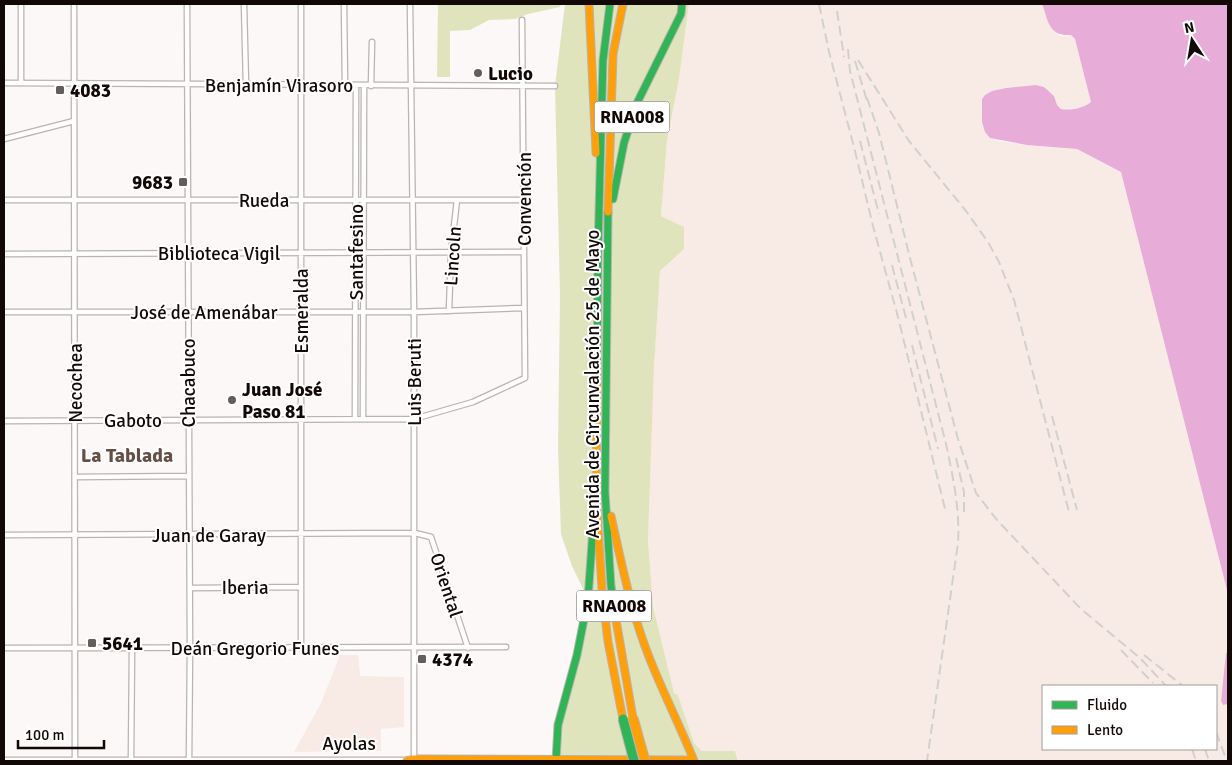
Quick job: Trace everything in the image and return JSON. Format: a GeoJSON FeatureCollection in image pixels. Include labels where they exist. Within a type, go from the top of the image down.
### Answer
{"type":"FeatureCollection","features":[{"type":"Feature","properties":{"kind":"main road"},"geometry":{"type":"LineString","coordinates":[[589,4],[591,81],[599,210]]}},
{"type":"Feature","properties":{"kind":"main road","name":"Avenida de Circunvalación 25 de Mayo"},"geometry":{"type":"LineString","coordinates":[[610,4],[603,60],[599,210],[602,589],[608,642],[623,719],[634,761]]}},
{"type":"Feature","properties":{"kind":"main road","name":"Avenida de Circunvalación 25 de Mayo"},"geometry":{"type":"LineString","coordinates":[[623,4],[614,54],[601,494],[619,643],[633,718],[645,761]]}},
{"type":"Feature","properties":{"kind":"main road","name":"RNA008"},"geometry":{"type":"LineString","coordinates":[[608,229],[624,143],[637,103],[681,14],[682,4]]}},
{"type":"Feature","properties":{"kind":"main road"},"geometry":{"type":"LineString","coordinates":[[601,494],[633,612],[659,684],[680,727],[693,760]]}},
{"type":"Feature","properties":{"kind":"main road","name":"RNA008"},"geometry":{"type":"LineString","coordinates":[[556,760],[558,725],[577,655],[588,599],[601,494]]}},
{"type":"Feature","properties":{"kind":"main road","name":"Ayolas"},"geometry":{"type":"LineString","coordinates":[[410,760],[693,760]]}},
{"type":"Feature","properties":{"kind":"street"},"geometry":{"type":"LineString","coordinates":[[21,83],[22,4]]}},
{"type":"Feature","properties":{"kind":"street","name":"Necochea"},"geometry":{"type":"LineString","coordinates":[[74,4],[75,761]]}},
{"type":"Feature","properties":{"kind":"street","name":"Chacabuco"},"geometry":{"type":"LineString","coordinates":[[187,4],[189,761]]}},
{"type":"Feature","properties":{"kind":"street"},"geometry":{"type":"LineString","coordinates":[[244,4],[246,85]]}},
{"type":"Feature","properties":{"kind":"street","name":"Esmeralda"},"geometry":{"type":"LineString","coordinates":[[301,4],[302,648]]}},
{"type":"Feature","properties":{"kind":"street"},"geometry":{"type":"LineString","coordinates":[[344,4],[345,86]]}},
{"type":"Feature","properties":{"kind":"street","name":"Luis Beruti"},"geometry":{"type":"LineString","coordinates":[[410,4],[414,253],[415,533],[414,648],[410,760]]}},
{"type":"Feature","properties":{"kind":"street","name":"Convención"},"geometry":{"type":"LineString","coordinates":[[522,20],[525,378]]}},
{"type":"Feature","properties":{"kind":"street"},"geometry":{"type":"LineString","coordinates":[[371,86],[372,42]]}},
{"type":"Feature","properties":{"kind":"street","name":"Benjamín Virasoro"},"geometry":{"type":"LineString","coordinates":[[4,83],[555,86]]}},
{"type":"Feature","properties":{"kind":"street","name":"Santafesino"},"geometry":{"type":"LineString","coordinates":[[356,86],[356,419]]}},
{"type":"Feature","properties":{"kind":"street","name":"Santafesino"},"geometry":{"type":"LineString","coordinates":[[363,419],[364,86]]}},
{"type":"Feature","properties":{"kind":"street"},"geometry":{"type":"LineString","coordinates":[[4,140],[74,121]]}},
{"type":"Feature","properties":{"kind":"street","name":"Rueda"},"geometry":{"type":"LineString","coordinates":[[4,200],[524,200]]}},
{"type":"Feature","properties":{"kind":"street","name":"Lincoln"},"geometry":{"type":"LineString","coordinates":[[449,311],[451,252],[457,200]]}},
{"type":"Feature","properties":{"kind":"street","name":"Biblioteca Vigil"},"geometry":{"type":"LineString","coordinates":[[4,254],[524,252]]}},
{"type":"Feature","properties":{"kind":"street","name":"José de Amenábar"},"geometry":{"type":"LineString","coordinates":[[4,312],[414,312],[524,308]]}},
{"type":"Feature","properties":{"kind":"street","name":"Gaboto"},"geometry":{"type":"LineString","coordinates":[[4,421],[414,419],[473,402],[525,378]]}},
{"type":"Feature","properties":{"kind":"street"},"geometry":{"type":"LineString","coordinates":[[75,477],[189,476]]}},
{"type":"Feature","properties":{"kind":"street","name":"Juan de Garay"},"geometry":{"type":"LineString","coordinates":[[4,535],[415,533]]}},
{"type":"Feature","properties":{"kind":"street","name":"Oriental"},"geometry":{"type":"LineString","coordinates":[[415,533],[431,538],[468,648]]}},
{"type":"Feature","properties":{"kind":"street","name":"Iberia"},"geometry":{"type":"LineString","coordinates":[[190,588],[301,587]]}},
{"type":"Feature","properties":{"kind":"street","name":"Deán Gregorio Funes"},"geometry":{"type":"LineString","coordinates":[[4,648],[506,647]]}},
{"type":"Feature","properties":{"kind":"street"},"geometry":{"type":"LineString","coordinates":[[131,761],[132,648]]}},
{"type":"Feature","properties":{"kind":"street","name":"Ayolas"},"geometry":{"type":"LineString","coordinates":[[4,760],[410,760]]}},
{"type":"Feature","properties":{"kind":"shaded area"},"geometry":{"type":"Polygon","coordinates":[[[689,4],[1042,4],[1052,29],[1060,36],[1071,35],[1075,39],[1092,102],[1081,108],[1067,110],[1061,109],[1057,105],[1054,96],[1044,87],[1036,85],[1006,88],[992,91],[982,99],[982,122],[985,132],[990,138],[997,141],[1077,149],[1121,172],[1228,594],[1228,652],[1226,653],[1223,705],[1228,704],[1228,761],[738,761],[735,751],[702,751],[694,743],[678,695],[674,694],[653,606],[648,540],[654,369],[660,270],[684,249],[684,228],[661,216],[667,141],[679,79],[689,4]]]}},
{"type":"Feature","properties":{"kind":"shaded area"},"geometry":{"type":"Polygon","coordinates":[[[1042,4],[1228,4],[1228,594],[1121,172],[1077,149],[1027,145],[990,138],[985,132],[982,122],[982,99],[992,91],[1036,85],[1044,87],[1054,96],[1057,105],[1061,109],[1069,110],[1091,102],[1075,39],[1071,35],[1058,33],[1050,27],[1042,4]]]}},
{"type":"Feature","properties":{"kind":"shaded area"},"geometry":{"type":"Polygon","coordinates":[[[1228,652],[1228,704],[1223,705],[1221,701],[1226,653],[1228,652]]]}},
{"type":"Feature","properties":{"kind":"shaded area"},"geometry":{"type":"Polygon","coordinates":[[[340,655],[358,655],[360,676],[404,677],[404,727],[381,729],[381,751],[294,752],[321,703],[340,655]]]}},
{"type":"Feature","properties":{"kind":"green space"},"geometry":{"type":"Polygon","coordinates":[[[438,4],[561,4],[560,7],[515,19],[489,20],[470,30],[450,31],[450,77],[437,77],[438,4]]]}},
{"type":"Feature","properties":{"kind":"green space"},"geometry":{"type":"Polygon","coordinates":[[[565,4],[689,4],[679,79],[667,141],[661,216],[684,227],[684,249],[660,271],[654,369],[648,540],[653,606],[674,693],[678,695],[694,743],[702,751],[735,751],[738,761],[556,761],[558,725],[588,599],[572,566],[561,534],[558,448],[560,295],[555,86],[565,4]]]}},
{"type":"Feature","properties":{"kind":"railway"},"geometry":{"type":"LineString","coordinates":[[819,4],[829,52],[898,317],[946,513]]}},
{"type":"Feature","properties":{"kind":"railway"},"geometry":{"type":"LineString","coordinates":[[837,11],[844,57]]}},
{"type":"Feature","properties":{"kind":"railway"},"geometry":{"type":"LineString","coordinates":[[848,49],[850,71],[946,444],[957,505],[958,543],[927,761]]}},
{"type":"Feature","properties":{"kind":"railway"},"geometry":{"type":"LineString","coordinates":[[858,60],[909,141],[966,211],[988,242],[999,262],[1014,300],[1069,512]]}},
{"type":"Feature","properties":{"kind":"railway"},"geometry":{"type":"LineString","coordinates":[[855,61],[868,104]]}},
{"type":"Feature","properties":{"kind":"railway"},"geometry":{"type":"LineString","coordinates":[[867,98],[879,133],[958,439],[976,493],[997,520],[1081,609],[1140,658],[1165,685]]}},
{"type":"Feature","properties":{"kind":"railway"},"geometry":{"type":"LineString","coordinates":[[860,141],[879,214]]}},
{"type":"Feature","properties":{"kind":"railway"},"geometry":{"type":"LineString","coordinates":[[892,265],[906,318]]}},
{"type":"Feature","properties":{"kind":"railway"},"geometry":{"type":"LineString","coordinates":[[912,345],[938,449]]}},
{"type":"Feature","properties":{"kind":"railway"},"geometry":{"type":"LineString","coordinates":[[1052,416],[1077,510]]}},
{"type":"Feature","properties":{"kind":"railway"},"geometry":{"type":"LineString","coordinates":[[956,458],[964,492],[964,514]]}},
{"type":"Feature","properties":{"kind":"railway"},"geometry":{"type":"LineString","coordinates":[[1121,650],[1153,683]]}},
{"type":"Feature","properties":{"kind":"railway"},"geometry":{"type":"LineString","coordinates":[[1144,655],[1182,685]]}},
{"type":"Feature","properties":{"kind":"railway"},"geometry":{"type":"LineString","coordinates":[[1217,735],[1227,761]]}},
{"type":"Feature","properties":{"kind":"railway"},"geometry":{"type":"LineString","coordinates":[[1192,750],[1196,761]]}},
{"type":"Feature","properties":{"kind":"railway"},"geometry":{"type":"LineString","coordinates":[[1205,750],[1209,761]]}},
{"type":"Feature","properties":{"kind":"traffic: fast"},"geometry":{"type":"LineString","coordinates":[[597,384],[603,60],[610,4]]}},
{"type":"Feature","properties":{"kind":"traffic: fast"},"geometry":{"type":"LineString","coordinates":[[613,199],[624,143],[637,103],[681,14],[682,4]]}},
{"type":"Feature","properties":{"kind":"traffic: fast"},"geometry":{"type":"LineString","coordinates":[[608,212],[605,492],[611,586],[616,620]]}},
{"type":"Feature","properties":{"kind":"traffic: fast"},"geometry":{"type":"LineString","coordinates":[[556,761],[558,725],[577,655],[588,599],[593,528]]}},
{"type":"Feature","properties":{"kind":"traffic: fast"},"geometry":{"type":"LineString","coordinates":[[623,719],[634,761]]}},
{"type":"Feature","properties":{"kind":"traffic: slow"},"geometry":{"type":"LineString","coordinates":[[589,4],[596,153]]}},
{"type":"Feature","properties":{"kind":"traffic: slow"},"geometry":{"type":"LineString","coordinates":[[608,212],[613,54],[623,4]]}},
{"type":"Feature","properties":{"kind":"traffic: slow"},"geometry":{"type":"LineString","coordinates":[[597,384],[596,496],[602,589],[608,642],[623,719]]}},
{"type":"Feature","properties":{"kind":"traffic: slow"},"geometry":{"type":"LineString","coordinates":[[611,516],[626,583],[640,633],[694,761]]}},
{"type":"Feature","properties":{"kind":"traffic: slow"},"geometry":{"type":"LineString","coordinates":[[616,620],[633,718]]}},
{"type":"Feature","properties":{"kind":"traffic: slow"},"geometry":{"type":"LineString","coordinates":[[633,718],[645,761]]}},
{"type":"Feature","properties":{"kind":"traffic: slow"},"geometry":{"type":"LineString","coordinates":[[406,761],[414,759],[693,760]]}},
{"type":"Feature","properties":{"kind":"place","name":"Lucio"},"geometry":{"type":"Point","coordinates":[478,73]}},
{"type":"Feature","properties":{"kind":"place","name":"4083"},"geometry":{"type":"Point","coordinates":[60,90]}},
{"type":"Feature","properties":{"kind":"place","name":"9683"},"geometry":{"type":"Point","coordinates":[183,182]}},
{"type":"Feature","properties":{"kind":"place","name":"Juan José Paso 81"},"geometry":{"type":"Point","coordinates":[232,400]}},
{"type":"Feature","properties":{"kind":"place","name":"5641"},"geometry":{"type":"Point","coordinates":[92,643]}},
{"type":"Feature","properties":{"kind":"place","name":"4374"},"geometry":{"type":"Point","coordinates":[422,659]}},
{"type":"Feature","properties":{"kind":"district","name":"La Tablada"},"geometry":{"type":"Point","coordinates":[127,455]}}]}
